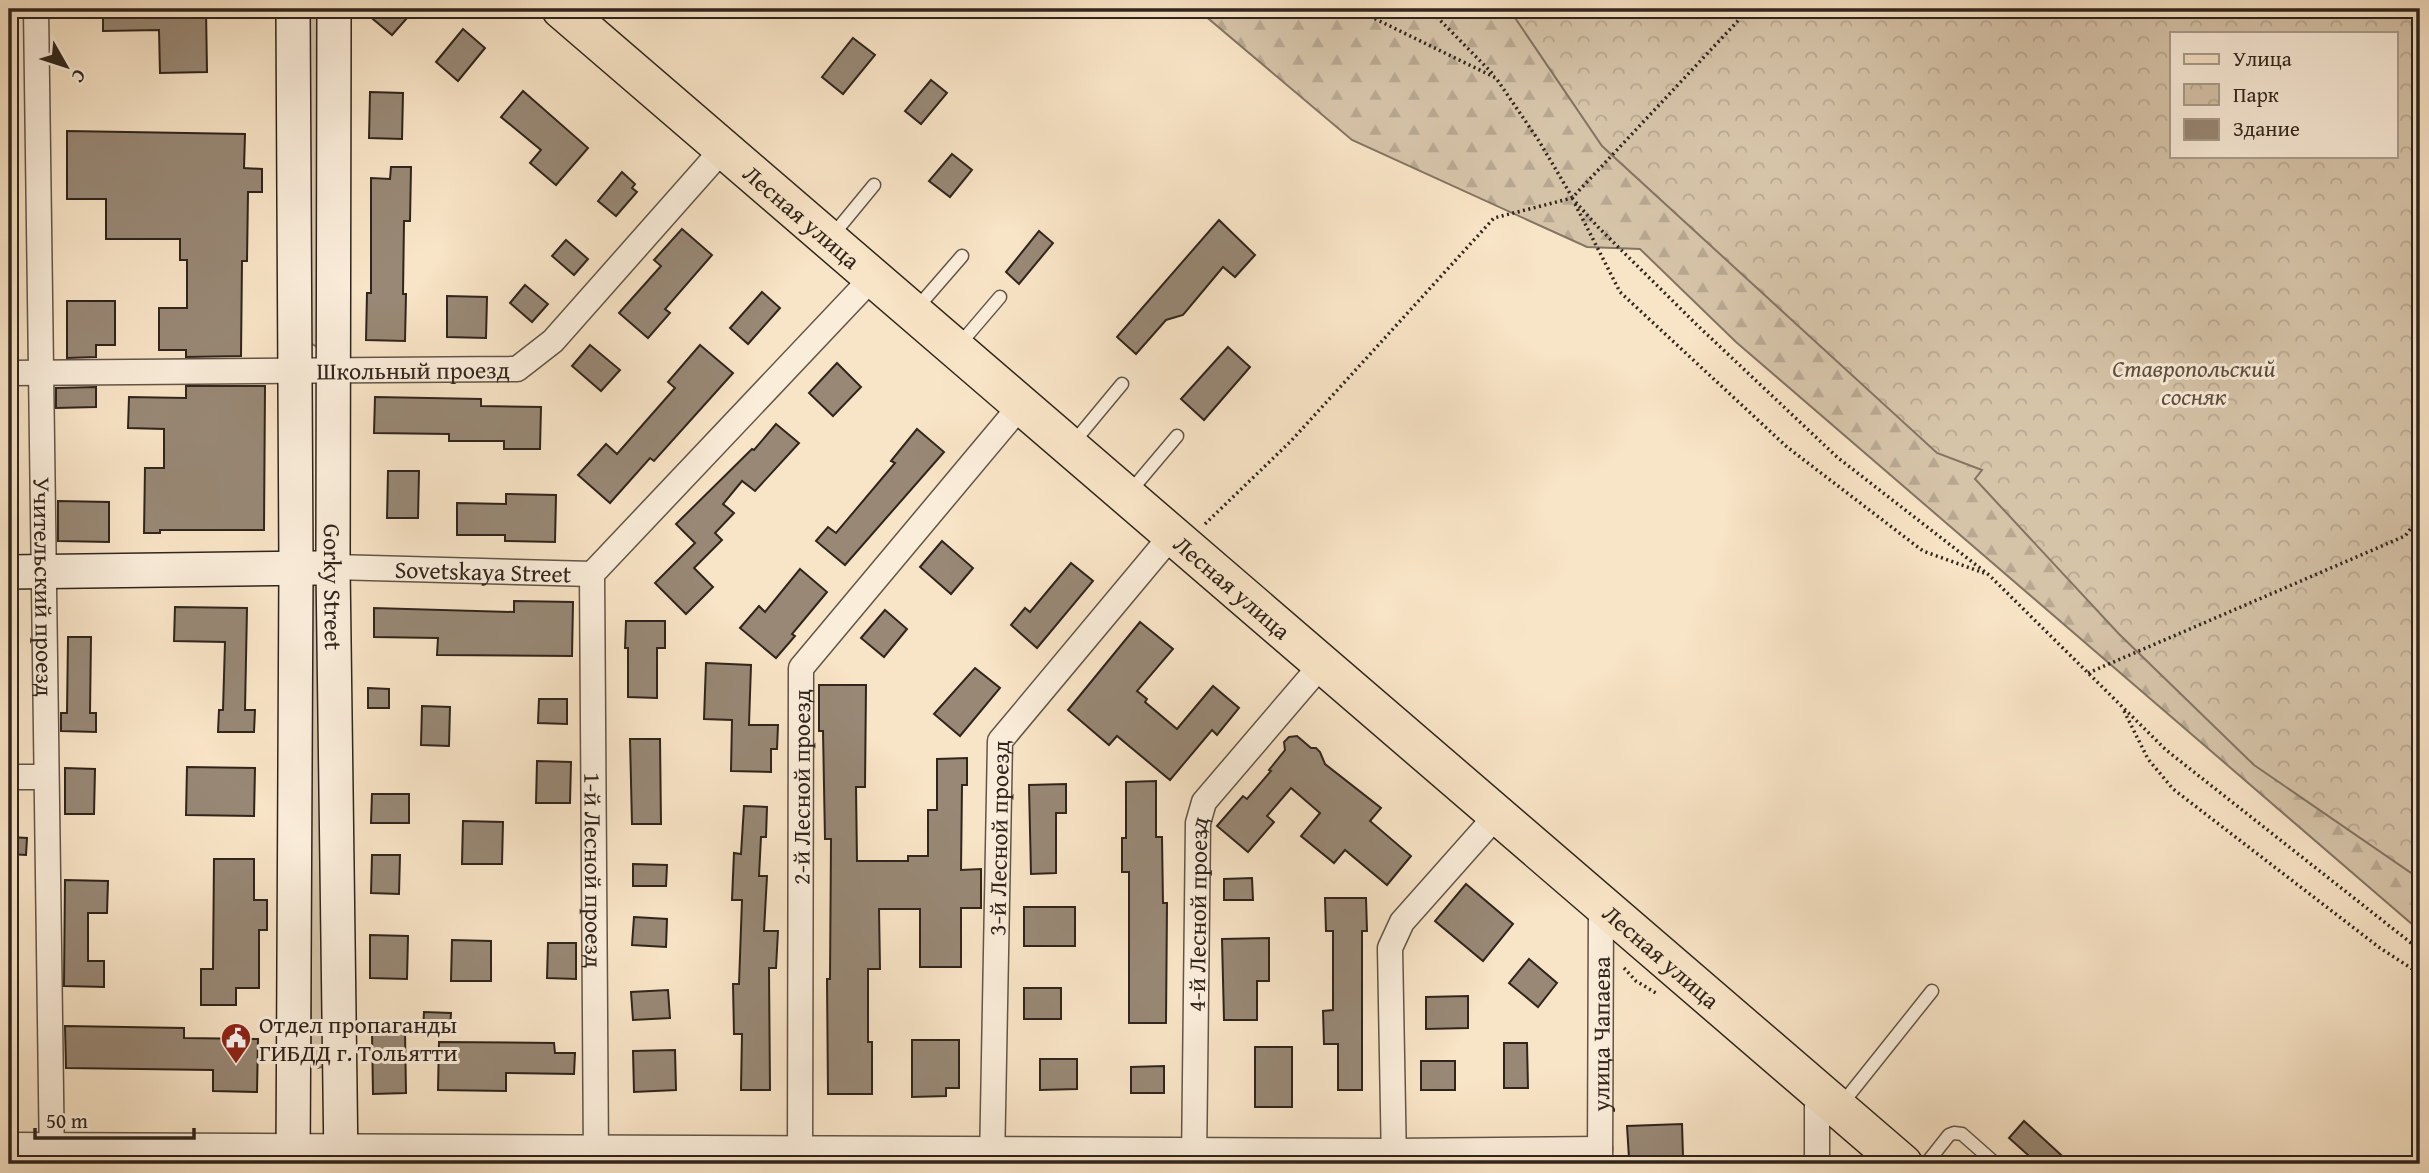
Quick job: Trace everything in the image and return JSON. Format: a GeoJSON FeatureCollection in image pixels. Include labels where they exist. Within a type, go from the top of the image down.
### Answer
{"type":"FeatureCollection","features":[{"type":"Feature","properties":{"kind":"main road","name":"Gorky Street"},"geometry":{"type":"LineString","coordinates":[[293,9],[296,568],[293,1155]]}},
{"type":"Feature","properties":{"kind":"main road","name":"Gorky Street"},"geometry":{"type":"LineString","coordinates":[[334,9],[334,568],[341,1155]]}},
{"type":"Feature","properties":{"kind":"main road","name":"Лесная улица"},"geometry":{"type":"LineString","coordinates":[[561,9],[1127,495],[1186,532],[1322,664],[1903,1164]]}},
{"type":"Feature","properties":{"kind":"main road","name":"Sovetskaya Street"},"geometry":{"type":"LineString","coordinates":[[9,572],[334,568]]}},
{"type":"Feature","properties":{"kind":"street","name":"Учительский проезд"},"geometry":{"type":"LineString","coordinates":[[36,9],[51,1155]]}},
{"type":"Feature","properties":{"kind":"street","name":"Школьный проезд"},"geometry":{"type":"LineString","coordinates":[[9,373],[517,369],[553,341],[722,150]]}},
{"type":"Feature","properties":{"kind":"street","name":"Sovetskaya Street"},"geometry":{"type":"LineString","coordinates":[[334,568],[592,574],[872,278]]}},
{"type":"Feature","properties":{"kind":"street","name":"2-й Лесной проезд"},"geometry":{"type":"LineString","coordinates":[[799,1156],[801,668],[1022,404]]}},
{"type":"Feature","properties":{"kind":"street","name":"3-й Лесной проезд"},"geometry":{"type":"LineString","coordinates":[[991,1157],[1000,741],[1186,532]]}},
{"type":"Feature","properties":{"kind":"street","name":"1-й Лесной проезд"},"geometry":{"type":"LineString","coordinates":[[592,574],[596,1156]]}},
{"type":"Feature","properties":{"kind":"street","name":"4-й Лесной проезд"},"geometry":{"type":"LineString","coordinates":[[1194,1157],[1198,823],[1204,802],[1322,664]]}},
{"type":"Feature","properties":{"kind":"street"},"geometry":{"type":"LineString","coordinates":[[9,776],[46,777]]}},
{"type":"Feature","properties":{"kind":"street"},"geometry":{"type":"LineString","coordinates":[[1394,1158],[1390,948],[1402,922],[1497,815]]}},
{"type":"Feature","properties":{"kind":"street","name":"улица Чапаева"},"geometry":{"type":"LineString","coordinates":[[1600,1157],[1601,905]]}},
{"type":"Feature","properties":{"kind":"street"},"geometry":{"type":"LineString","coordinates":[[1816,1164],[1828,1099]]}},
{"type":"Feature","properties":{"kind":"street"},"geometry":{"type":"LineString","coordinates":[[9,1145],[51,1155],[1600,1157]]}},
{"type":"Feature","properties":{"kind":"lane"},"geometry":{"type":"LineString","coordinates":[[828,241],[874,185]]}},
{"type":"Feature","properties":{"kind":"lane"},"geometry":{"type":"LineString","coordinates":[[913,313],[962,256]]}},
{"type":"Feature","properties":{"kind":"lane"},"geometry":{"type":"LineString","coordinates":[[956,349],[1000,297]]}},
{"type":"Feature","properties":{"kind":"lane"},"geometry":{"type":"LineString","coordinates":[[1070,446],[1122,384]]}},
{"type":"Feature","properties":{"kind":"lane"},"geometry":{"type":"LineString","coordinates":[[1127,495],[1177,436]]}},
{"type":"Feature","properties":{"kind":"lane"},"geometry":{"type":"LineString","coordinates":[[1828,1099],[1932,991]]}},
{"type":"Feature","properties":{"kind":"lane"},"geometry":{"type":"LineString","coordinates":[[1926,1164],[1954,1133],[1962,1135],[1996,1164]]}},
{"type":"Feature","properties":{"kind":"path"},"geometry":{"type":"LineString","coordinates":[[1354,9],[1496,78]]}},
{"type":"Feature","properties":{"kind":"path"},"geometry":{"type":"LineString","coordinates":[[1429,9],[1496,78],[1539,141],[1572,198],[1620,292],[1787,447],[1923,551],[1989,575]]}},
{"type":"Feature","properties":{"kind":"path"},"geometry":{"type":"LineString","coordinates":[[1186,532],[1291,441],[1493,218],[1572,198],[1749,9]]}},
{"type":"Feature","properties":{"kind":"path"},"geometry":{"type":"LineString","coordinates":[[1572,198],[1698,325],[1838,457],[1989,575],[2166,750],[2420,950]]}},
{"type":"Feature","properties":{"kind":"path"},"geometry":{"type":"LineString","coordinates":[[2088,673],[2405,536],[2420,517]]}},
{"type":"Feature","properties":{"kind":"path"},"geometry":{"type":"LineString","coordinates":[[2122,706],[2148,759],[2173,789],[2380,948],[2420,974]]}},
{"type":"Feature","properties":{"kind":"green space"},"geometry":{"type":"Polygon","coordinates":[[[307,9],[324,9],[317,347],[309,342],[307,9]]]}},
{"type":"Feature","properties":{"kind":"green space","name":"Ставропольский сосняк"},"geometry":{"type":"Polygon","coordinates":[[[1197,9],[2420,9],[2420,931],[1736,342],[1640,249],[1587,247],[1352,140],[1197,9]]]}},
{"type":"Feature","properties":{"kind":"green space","name":"Ставропольский сосняк"},"geometry":{"type":"Polygon","coordinates":[[[1509,9],[2420,9],[2420,879],[2254,765],[2119,634],[1975,479],[1982,470],[1937,453],[1602,146],[1509,9]]]}},
{"type":"Feature","properties":{"kind":"green space"},"geometry":{"type":"Polygon","coordinates":[[[320,576],[327,1065],[318,1068],[311,1060],[308,583],[320,576]]]}},
{"type":"Feature","properties":{"kind":"building"},"geometry":{"type":"Polygon","coordinates":[[[103,9],[206,9],[207,72],[160,73],[159,30],[103,31],[103,9]]]}},
{"type":"Feature","properties":{"kind":"building"},"geometry":{"type":"Polygon","coordinates":[[[361,9],[415,9],[392,35],[361,9]]]}},
{"type":"Feature","properties":{"kind":"building"},"geometry":{"type":"Polygon","coordinates":[[[463,29],[485,48],[458,81],[436,62],[463,29]]]}},
{"type":"Feature","properties":{"kind":"building"},"geometry":{"type":"Polygon","coordinates":[[[853,38],[875,55],[843,94],[822,77],[853,38]]]}},
{"type":"Feature","properties":{"kind":"building"},"geometry":{"type":"Polygon","coordinates":[[[931,80],[947,93],[921,124],[905,111],[931,80]]]}},
{"type":"Feature","properties":{"kind":"building"},"geometry":{"type":"Polygon","coordinates":[[[523,91],[588,148],[556,185],[530,163],[541,150],[501,117],[523,91]]]}},
{"type":"Feature","properties":{"kind":"building"},"geometry":{"type":"Polygon","coordinates":[[[370,92],[403,93],[402,139],[369,138],[370,92]]]}},
{"type":"Feature","properties":{"kind":"building"},"geometry":{"type":"Polygon","coordinates":[[[67,131],[245,134],[244,168],[262,169],[262,192],[248,192],[247,261],[242,261],[241,356],[186,357],[186,350],[159,350],[159,308],[187,308],[187,260],[180,260],[180,239],[106,239],[106,199],[67,199],[67,131]]]}},
{"type":"Feature","properties":{"kind":"building"},"geometry":{"type":"Polygon","coordinates":[[[952,154],[972,170],[950,197],[929,181],[952,154]]]}},
{"type":"Feature","properties":{"kind":"building"},"geometry":{"type":"Polygon","coordinates":[[[391,167],[411,167],[410,221],[404,221],[405,341],[366,340],[367,293],[371,293],[371,178],[390,179],[391,167]]]}},
{"type":"Feature","properties":{"kind":"building"},"geometry":{"type":"Polygon","coordinates":[[[622,172],[635,184],[632,188],[637,192],[616,216],[598,201],[622,172]]]}},
{"type":"Feature","properties":{"kind":"building"},"geometry":{"type":"Polygon","coordinates":[[[1219,220],[1255,255],[1235,277],[1223,267],[1183,315],[1166,320],[1136,354],[1117,337],[1219,220]]]}},
{"type":"Feature","properties":{"kind":"building"},"geometry":{"type":"Polygon","coordinates":[[[682,229],[712,255],[665,309],[670,313],[648,338],[619,313],[661,266],[654,260],[682,229]]]}},
{"type":"Feature","properties":{"kind":"building"},"geometry":{"type":"Polygon","coordinates":[[[1039,231],[1053,243],[1019,284],[1006,272],[1039,231]]]}},
{"type":"Feature","properties":{"kind":"building"},"geometry":{"type":"Polygon","coordinates":[[[566,240],[588,259],[574,275],[552,256],[566,240]]]}},
{"type":"Feature","properties":{"kind":"building"},"geometry":{"type":"Polygon","coordinates":[[[525,285],[548,304],[532,322],[510,303],[525,285]]]}},
{"type":"Feature","properties":{"kind":"building"},"geometry":{"type":"Polygon","coordinates":[[[762,292],[780,308],[748,344],[730,328],[762,292]]]}},
{"type":"Feature","properties":{"kind":"building"},"geometry":{"type":"Polygon","coordinates":[[[447,296],[487,297],[486,338],[447,337],[447,296]]]}},
{"type":"Feature","properties":{"kind":"building"},"geometry":{"type":"Polygon","coordinates":[[[67,301],[115,301],[115,345],[96,345],[96,357],[67,358],[67,301]]]}},
{"type":"Feature","properties":{"kind":"building"},"geometry":{"type":"Polygon","coordinates":[[[590,345],[620,370],[601,391],[572,366],[590,345]]]}},
{"type":"Feature","properties":{"kind":"building"},"geometry":{"type":"Polygon","coordinates":[[[700,345],[733,373],[654,461],[650,458],[610,503],[578,475],[606,444],[617,454],[675,388],[668,382],[700,345]]]}},
{"type":"Feature","properties":{"kind":"building"},"geometry":{"type":"Polygon","coordinates":[[[1228,347],[1250,367],[1204,420],[1181,399],[1228,347]]]}},
{"type":"Feature","properties":{"kind":"building"},"geometry":{"type":"Polygon","coordinates":[[[837,363],[861,387],[833,416],[809,393],[837,363]]]}},
{"type":"Feature","properties":{"kind":"building"},"geometry":{"type":"Polygon","coordinates":[[[186,386],[265,386],[264,530],[160,530],[160,533],[144,533],[145,468],[164,468],[164,429],[128,428],[129,397],[186,398],[186,386]]]}},
{"type":"Feature","properties":{"kind":"building"},"geometry":{"type":"Polygon","coordinates":[[[96,387],[96,407],[56,408],[56,388],[96,387]]]}},
{"type":"Feature","properties":{"kind":"building"},"geometry":{"type":"Polygon","coordinates":[[[375,397],[481,399],[481,406],[541,407],[540,449],[504,449],[504,441],[449,441],[449,434],[374,433],[375,397]]]}},
{"type":"Feature","properties":{"kind":"building"},"geometry":{"type":"Polygon","coordinates":[[[776,424],[799,443],[755,491],[742,481],[723,504],[734,513],[715,533],[722,540],[694,568],[713,587],[686,614],[655,583],[695,543],[676,524],[752,449],[754,450],[776,424]]]}},
{"type":"Feature","properties":{"kind":"building"},"geometry":{"type":"Polygon","coordinates":[[[917,429],[944,452],[845,565],[816,541],[828,527],[836,533],[895,463],[891,461],[917,429]]]}},
{"type":"Feature","properties":{"kind":"building"},"geometry":{"type":"Polygon","coordinates":[[[388,471],[419,471],[418,518],[387,518],[388,471]]]}},
{"type":"Feature","properties":{"kind":"building"},"geometry":{"type":"Polygon","coordinates":[[[506,494],[556,495],[555,542],[505,541],[505,535],[457,535],[457,503],[506,504],[506,494]]]}},
{"type":"Feature","properties":{"kind":"building"},"geometry":{"type":"Polygon","coordinates":[[[58,501],[109,502],[109,542],[58,541],[58,501]]]}},
{"type":"Feature","properties":{"kind":"building"},"geometry":{"type":"Polygon","coordinates":[[[942,541],[973,568],[951,594],[920,567],[942,541]]]}},
{"type":"Feature","properties":{"kind":"building"},"geometry":{"type":"Polygon","coordinates":[[[1071,563],[1093,581],[1037,648],[1011,625],[1025,608],[1030,612],[1071,563]]]}},
{"type":"Feature","properties":{"kind":"building"},"geometry":{"type":"Polygon","coordinates":[[[800,569],[827,592],[776,658],[740,628],[759,606],[765,612],[800,569]]]}},
{"type":"Feature","properties":{"kind":"building"},"geometry":{"type":"Polygon","coordinates":[[[514,601],[573,602],[572,656],[437,655],[438,638],[374,637],[374,608],[514,612],[514,601]]]}},
{"type":"Feature","properties":{"kind":"building"},"geometry":{"type":"Polygon","coordinates":[[[175,607],[247,608],[245,710],[255,710],[254,732],[218,732],[219,710],[223,710],[225,642],[174,641],[175,607]]]}},
{"type":"Feature","properties":{"kind":"building"},"geometry":{"type":"Polygon","coordinates":[[[885,610],[907,629],[884,657],[861,638],[885,610]]]}},
{"type":"Feature","properties":{"kind":"building"},"geometry":{"type":"Polygon","coordinates":[[[626,621],[665,621],[665,648],[657,648],[657,698],[628,697],[626,621]]]}},
{"type":"Feature","properties":{"kind":"building"},"geometry":{"type":"Polygon","coordinates":[[[1140,622],[1173,649],[1137,691],[1147,699],[1145,702],[1177,729],[1213,686],[1239,708],[1217,735],[1212,730],[1170,780],[1117,736],[1109,745],[1068,710],[1140,622]]]}},
{"type":"Feature","properties":{"kind":"building"},"geometry":{"type":"Polygon","coordinates":[[[68,637],[91,637],[90,713],[96,713],[96,732],[61,731],[61,713],[67,713],[68,637]]]}},
{"type":"Feature","properties":{"kind":"building"},"geometry":{"type":"Polygon","coordinates":[[[706,663],[751,665],[749,725],[778,725],[777,749],[771,749],[771,772],[731,771],[732,720],[704,719],[706,663]]]}},
{"type":"Feature","properties":{"kind":"building"},"geometry":{"type":"Polygon","coordinates":[[[975,668],[1000,688],[960,736],[934,714],[975,668]]]}},
{"type":"Feature","properties":{"kind":"building"},"geometry":{"type":"Polygon","coordinates":[[[819,685],[866,685],[865,787],[856,787],[857,861],[908,861],[908,856],[928,856],[928,810],[937,810],[937,759],[967,758],[967,785],[962,785],[961,870],[981,869],[981,908],[961,908],[961,967],[920,967],[920,909],[879,909],[880,969],[868,969],[868,1042],[872,1042],[872,1094],[828,1094],[827,979],[830,979],[831,839],[825,839],[823,731],[819,731],[819,685]]]}},
{"type":"Feature","properties":{"kind":"building"},"geometry":{"type":"Polygon","coordinates":[[[368,688],[389,689],[389,708],[368,708],[368,688]]]}},
{"type":"Feature","properties":{"kind":"building"},"geometry":{"type":"Polygon","coordinates":[[[539,699],[567,699],[567,724],[538,723],[539,699]]]}},
{"type":"Feature","properties":{"kind":"building"},"geometry":{"type":"Polygon","coordinates":[[[422,706],[450,707],[449,746],[421,745],[422,706]]]}},
{"type":"Feature","properties":{"kind":"building"},"geometry":{"type":"Polygon","coordinates":[[[1297,736],[1311,748],[1316,748],[1325,764],[1381,808],[1370,821],[1411,856],[1387,885],[1345,850],[1334,863],[1301,836],[1320,813],[1291,788],[1267,816],[1274,822],[1248,852],[1217,826],[1243,796],[1247,799],[1271,771],[1269,770],[1285,750],[1284,742],[1289,737],[1297,736]]]}},
{"type":"Feature","properties":{"kind":"building"},"geometry":{"type":"Polygon","coordinates":[[[630,739],[660,739],[661,824],[632,824],[630,739]]]}},
{"type":"Feature","properties":{"kind":"building"},"geometry":{"type":"Polygon","coordinates":[[[537,761],[571,762],[570,803],[536,803],[537,761]]]}},
{"type":"Feature","properties":{"kind":"building"},"geometry":{"type":"Polygon","coordinates":[[[187,767],[255,768],[254,816],[186,815],[187,767]]]}},
{"type":"Feature","properties":{"kind":"building"},"geometry":{"type":"Polygon","coordinates":[[[65,768],[95,769],[94,814],[65,814],[65,768]]]}},
{"type":"Feature","properties":{"kind":"building"},"geometry":{"type":"Polygon","coordinates":[[[1156,781],[1156,837],[1162,837],[1163,903],[1167,903],[1166,1023],[1129,1023],[1129,872],[1122,872],[1122,838],[1126,838],[1126,782],[1156,781]]]}},
{"type":"Feature","properties":{"kind":"building"},"geometry":{"type":"Polygon","coordinates":[[[1066,784],[1066,813],[1056,813],[1056,873],[1031,874],[1029,785],[1066,784]]]}},
{"type":"Feature","properties":{"kind":"building"},"geometry":{"type":"Polygon","coordinates":[[[372,794],[409,794],[409,823],[371,823],[372,794]]]}},
{"type":"Feature","properties":{"kind":"building"},"geometry":{"type":"Polygon","coordinates":[[[744,806],[767,807],[766,837],[761,837],[759,876],[767,876],[764,931],[778,931],[776,968],[769,968],[770,1090],[741,1090],[742,1034],[734,1034],[733,984],[739,984],[742,900],[732,900],[734,853],[741,854],[744,806]]]}},
{"type":"Feature","properties":{"kind":"building"},"geometry":{"type":"Polygon","coordinates":[[[463,821],[503,822],[502,864],[462,864],[463,821]]]}},
{"type":"Feature","properties":{"kind":"building"},"geometry":{"type":"Polygon","coordinates":[[[9,837],[27,838],[26,855],[9,854],[9,837]]]}},
{"type":"Feature","properties":{"kind":"building"},"geometry":{"type":"Polygon","coordinates":[[[372,855],[400,855],[399,894],[371,893],[372,855]]]}},
{"type":"Feature","properties":{"kind":"building"},"geometry":{"type":"Polygon","coordinates":[[[214,859],[254,859],[254,900],[267,900],[267,930],[259,930],[259,988],[236,988],[236,1005],[201,1005],[201,969],[213,969],[214,859]]]}},
{"type":"Feature","properties":{"kind":"building"},"geometry":{"type":"Polygon","coordinates":[[[633,864],[667,865],[666,886],[633,886],[633,864]]]}},
{"type":"Feature","properties":{"kind":"building"},"geometry":{"type":"Polygon","coordinates":[[[1252,878],[1253,900],[1224,900],[1224,879],[1252,878]]]}},
{"type":"Feature","properties":{"kind":"building"},"geometry":{"type":"Polygon","coordinates":[[[65,880],[108,881],[107,913],[88,913],[88,961],[104,961],[104,987],[64,986],[65,880]]]}},
{"type":"Feature","properties":{"kind":"building"},"geometry":{"type":"Polygon","coordinates":[[[1466,884],[1513,924],[1483,961],[1435,921],[1466,884]]]}},
{"type":"Feature","properties":{"kind":"building"},"geometry":{"type":"Polygon","coordinates":[[[1325,898],[1366,898],[1367,931],[1362,931],[1362,1090],[1338,1090],[1338,1044],[1324,1044],[1323,1011],[1333,1010],[1333,931],[1326,931],[1325,898]]]}},
{"type":"Feature","properties":{"kind":"building"},"geometry":{"type":"Polygon","coordinates":[[[1024,907],[1075,907],[1075,946],[1024,946],[1024,907]]]}},
{"type":"Feature","properties":{"kind":"building"},"geometry":{"type":"Polygon","coordinates":[[[634,917],[667,919],[666,947],[632,945],[634,917]]]}},
{"type":"Feature","properties":{"kind":"building"},"geometry":{"type":"Polygon","coordinates":[[[370,935],[408,936],[407,979],[370,978],[370,935]]]}},
{"type":"Feature","properties":{"kind":"building"},"geometry":{"type":"Polygon","coordinates":[[[1269,938],[1269,981],[1257,981],[1257,1020],[1224,1020],[1222,939],[1269,938]]]}},
{"type":"Feature","properties":{"kind":"building"},"geometry":{"type":"Polygon","coordinates":[[[452,940],[491,941],[491,981],[451,981],[452,940]]]}},
{"type":"Feature","properties":{"kind":"building"},"geometry":{"type":"Polygon","coordinates":[[[548,943],[576,943],[576,979],[547,978],[548,943]]]}},
{"type":"Feature","properties":{"kind":"building"},"geometry":{"type":"Polygon","coordinates":[[[1529,959],[1557,983],[1538,1007],[1509,983],[1529,959]]]}},
{"type":"Feature","properties":{"kind":"building"},"geometry":{"type":"Polygon","coordinates":[[[1024,988],[1061,988],[1061,1019],[1024,1019],[1024,988]]]}},
{"type":"Feature","properties":{"kind":"building"},"geometry":{"type":"Polygon","coordinates":[[[668,990],[670,1018],[633,1020],[631,992],[668,990]]]}},
{"type":"Feature","properties":{"kind":"building"},"geometry":{"type":"Polygon","coordinates":[[[1468,996],[1468,1028],[1426,1029],[1426,997],[1468,996]]]}},
{"type":"Feature","properties":{"kind":"building"},"geometry":{"type":"Polygon","coordinates":[[[424,1012],[451,1013],[450,1031],[423,1030],[424,1012]]]}},
{"type":"Feature","properties":{"kind":"building"},"geometry":{"type":"Polygon","coordinates":[[[65,1026],[184,1028],[184,1038],[258,1039],[257,1092],[213,1091],[213,1070],[66,1068],[65,1026]]]}},
{"type":"Feature","properties":{"kind":"building"},"geometry":{"type":"Polygon","coordinates":[[[405,1031],[406,1093],[373,1094],[372,1032],[405,1031]]]}},
{"type":"Feature","properties":{"kind":"building"},"geometry":{"type":"Polygon","coordinates":[[[912,1040],[959,1040],[959,1088],[946,1088],[946,1096],[912,1097],[912,1040]]]}},
{"type":"Feature","properties":{"kind":"building"},"geometry":{"type":"Polygon","coordinates":[[[439,1042],[554,1043],[555,1053],[575,1053],[574,1074],[506,1073],[506,1091],[438,1090],[439,1042]]]}},
{"type":"Feature","properties":{"kind":"building"},"geometry":{"type":"Polygon","coordinates":[[[1504,1043],[1527,1043],[1528,1088],[1504,1088],[1504,1043]]]}},
{"type":"Feature","properties":{"kind":"building"},"geometry":{"type":"Polygon","coordinates":[[[1255,1047],[1292,1047],[1292,1107],[1255,1107],[1255,1047]]]}},
{"type":"Feature","properties":{"kind":"building"},"geometry":{"type":"Polygon","coordinates":[[[675,1050],[676,1090],[634,1092],[633,1051],[675,1050]]]}},
{"type":"Feature","properties":{"kind":"building"},"geometry":{"type":"Polygon","coordinates":[[[1040,1059],[1077,1059],[1077,1089],[1040,1090],[1040,1059]]]}},
{"type":"Feature","properties":{"kind":"building"},"geometry":{"type":"Polygon","coordinates":[[[1421,1061],[1455,1061],[1455,1090],[1421,1090],[1421,1061]]]}},
{"type":"Feature","properties":{"kind":"building"},"geometry":{"type":"Polygon","coordinates":[[[1164,1066],[1164,1093],[1131,1093],[1131,1067],[1164,1066]]]}},
{"type":"Feature","properties":{"kind":"building"},"geometry":{"type":"Polygon","coordinates":[[[2024,1121],[2071,1164],[2038,1164],[2009,1138],[2024,1121]]]}},
{"type":"Feature","properties":{"kind":"building"},"geometry":{"type":"Polygon","coordinates":[[[1682,1124],[1683,1156],[1629,1158],[1627,1126],[1682,1124]]]}},
{"type":"Feature","properties":{"kind":"place","name":"Отдел пропаганды ГИБДД г. Тольятти"},"geometry":{"type":"Point","coordinates":[236,1065]}}]}
